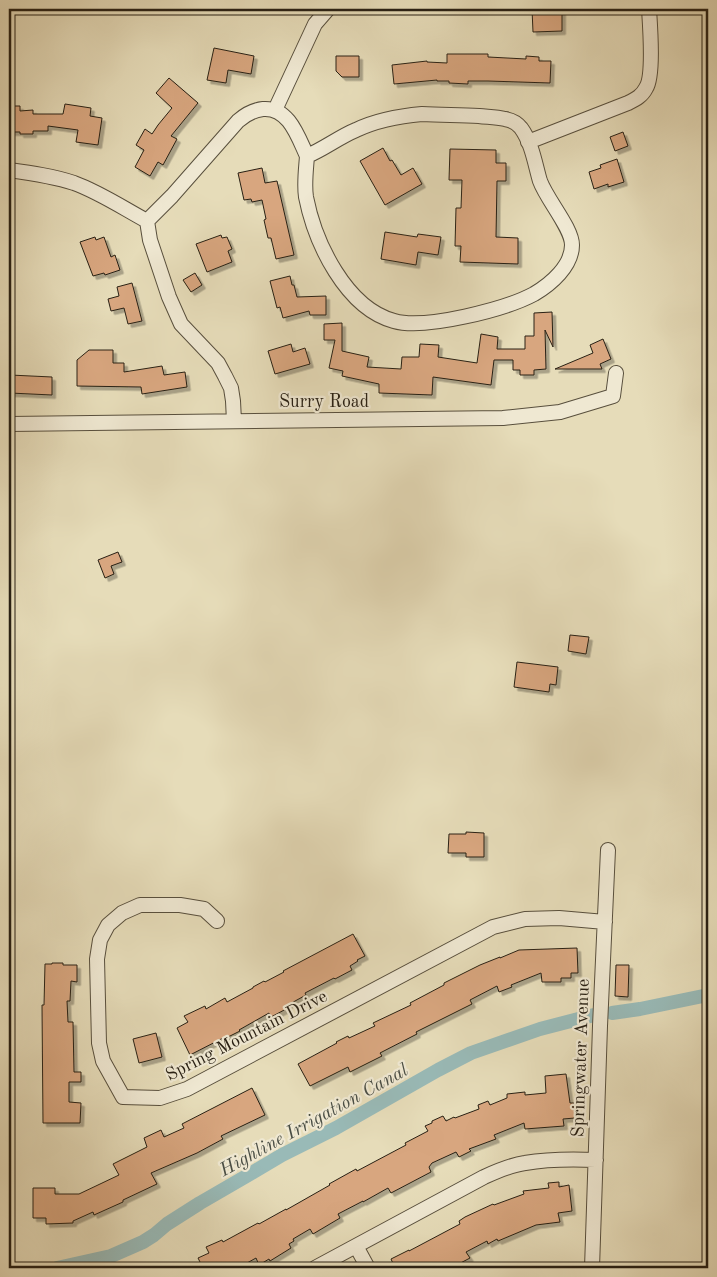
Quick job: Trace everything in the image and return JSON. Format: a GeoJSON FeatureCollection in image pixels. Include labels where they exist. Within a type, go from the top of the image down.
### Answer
{"type":"FeatureCollection","features":[{"type":"Feature","properties":{"kind":"street"},"geometry":{"type":"LineString","coordinates":[[275,110],[315,24],[328,9]]}},
{"type":"Feature","properties":{"kind":"street"},"geometry":{"type":"LineString","coordinates":[[528,142],[621,106],[640,96],[648,86],[650,68],[649,9]]}},
{"type":"Feature","properties":{"kind":"street"},"geometry":{"type":"LineString","coordinates":[[147,220],[172,196],[244,116],[250,112],[267,108],[284,115],[290,122],[307,156],[306,196],[319,241],[336,272],[363,305],[376,314],[397,322],[422,323],[484,312],[519,300],[551,282],[566,264],[571,254],[572,243],[570,234],[544,190],[528,142],[520,126],[507,119],[422,114],[394,117],[355,130],[307,156]]}},
{"type":"Feature","properties":{"kind":"street"},"geometry":{"type":"LineString","coordinates":[[9,170],[40,174],[74,183],[147,220]]}},
{"type":"Feature","properties":{"kind":"street"},"geometry":{"type":"LineString","coordinates":[[147,220],[150,240],[169,297],[181,324],[218,363],[226,376],[231,388],[234,421]]}},
{"type":"Feature","properties":{"kind":"street","name":"Surry Road"},"geometry":{"type":"LineString","coordinates":[[9,424],[503,418],[560,412],[613,396],[616,373]]}},
{"type":"Feature","properties":{"kind":"street","name":"Springwater Avenue"},"geometry":{"type":"LineString","coordinates":[[592,1268],[608,850]]}},
{"type":"Feature","properties":{"kind":"street","name":"Spring Mountain Drive"},"geometry":{"type":"LineString","coordinates":[[218,920],[204,909],[180,905],[140,905],[122,913],[108,925],[100,940],[97,958],[99,1043],[103,1061],[122,1098],[160,1098],[187,1089],[493,927],[525,919],[559,918],[605,922]]}},
{"type":"Feature","properties":{"kind":"street"},"geometry":{"type":"LineString","coordinates":[[315,1268],[484,1176],[523,1163],[548,1160],[596,1160]]}},
{"type":"Feature","properties":{"kind":"street"},"geometry":{"type":"LineString","coordinates":[[356,1246],[368,1268]]}},
{"type":"Feature","properties":{"kind":"building"},"geometry":{"type":"Polygon","coordinates":[[[532,9],[562,9],[562,31],[533,32],[532,9]]]}},
{"type":"Feature","properties":{"kind":"building"},"geometry":{"type":"Polygon","coordinates":[[[214,48],[254,56],[251,74],[228,70],[226,83],[207,80],[214,48]]]}},
{"type":"Feature","properties":{"kind":"building"},"geometry":{"type":"Polygon","coordinates":[[[447,54],[488,54],[488,57],[526,59],[526,56],[539,57],[539,61],[551,61],[550,83],[468,81],[468,84],[437,80],[394,84],[392,65],[427,61],[447,63],[447,54]]]}},
{"type":"Feature","properties":{"kind":"building"},"geometry":{"type":"Polygon","coordinates":[[[336,56],[359,56],[359,77],[342,77],[336,71],[336,56]]]}},
{"type":"Feature","properties":{"kind":"building"},"geometry":{"type":"Polygon","coordinates":[[[169,78],[198,103],[171,136],[177,139],[163,165],[158,162],[150,176],[135,167],[144,150],[136,145],[145,129],[152,134],[172,108],[156,93],[169,78]]]}},
{"type":"Feature","properties":{"kind":"building"},"geometry":{"type":"Polygon","coordinates":[[[65,104],[91,108],[90,116],[102,118],[98,145],[76,142],[78,130],[48,126],[48,131],[33,131],[33,134],[9,132],[9,106],[20,106],[20,111],[33,110],[33,114],[63,114],[65,104]]]}},
{"type":"Feature","properties":{"kind":"building"},"geometry":{"type":"Polygon","coordinates":[[[623,132],[628,146],[615,151],[610,137],[623,132]]]}},
{"type":"Feature","properties":{"kind":"building"},"geometry":{"type":"Polygon","coordinates":[[[383,148],[401,175],[413,168],[422,184],[385,205],[360,161],[383,148]]]}},
{"type":"Feature","properties":{"kind":"building"},"geometry":{"type":"Polygon","coordinates":[[[450,149],[496,150],[496,163],[506,163],[506,181],[497,181],[496,237],[518,238],[518,264],[460,262],[461,246],[455,246],[456,208],[461,208],[462,180],[449,180],[450,149]]]}},
{"type":"Feature","properties":{"kind":"building"},"geometry":{"type":"Polygon","coordinates":[[[617,159],[624,182],[608,187],[608,184],[594,189],[589,172],[601,168],[600,165],[617,159]]]}},
{"type":"Feature","properties":{"kind":"building"},"geometry":{"type":"Polygon","coordinates":[[[262,168],[265,183],[277,181],[294,255],[276,259],[271,238],[268,238],[262,200],[252,202],[251,199],[244,200],[238,173],[262,168]]]}},
{"type":"Feature","properties":{"kind":"building"},"geometry":{"type":"Polygon","coordinates":[[[385,232],[417,237],[418,234],[441,237],[438,255],[418,252],[416,265],[381,259],[385,232]]]}},
{"type":"Feature","properties":{"kind":"building"},"geometry":{"type":"Polygon","coordinates":[[[221,235],[222,238],[227,237],[232,249],[228,251],[232,262],[207,272],[196,244],[221,235]]]}},
{"type":"Feature","properties":{"kind":"building"},"geometry":{"type":"Polygon","coordinates":[[[95,237],[96,240],[104,237],[111,257],[115,255],[120,270],[105,275],[104,273],[93,276],[80,242],[95,237]]]}},
{"type":"Feature","properties":{"kind":"building"},"geometry":{"type":"Polygon","coordinates":[[[195,273],[202,285],[191,292],[183,280],[195,273]]]}},
{"type":"Feature","properties":{"kind":"building"},"geometry":{"type":"Polygon","coordinates":[[[290,276],[297,297],[326,296],[326,315],[310,315],[309,311],[283,318],[280,307],[277,308],[270,281],[290,276]]]}},
{"type":"Feature","properties":{"kind":"building"},"geometry":{"type":"Polygon","coordinates":[[[132,283],[142,321],[128,324],[124,308],[111,311],[108,299],[119,296],[117,287],[132,283]]]}},
{"type":"Feature","properties":{"kind":"building"},"geometry":{"type":"Polygon","coordinates":[[[552,312],[553,347],[545,330],[546,369],[534,370],[534,375],[520,375],[520,370],[513,370],[513,360],[494,360],[491,385],[433,377],[432,395],[379,393],[379,384],[342,376],[343,371],[329,368],[335,340],[324,340],[324,324],[342,323],[342,351],[369,357],[367,367],[401,369],[402,357],[419,357],[420,344],[439,345],[438,357],[477,363],[481,334],[498,337],[497,349],[525,349],[525,336],[534,336],[534,313],[552,312]]]}},
{"type":"Feature","properties":{"kind":"building"},"geometry":{"type":"Polygon","coordinates":[[[603,339],[611,359],[600,364],[602,369],[555,369],[593,353],[590,345],[603,339]]]}},
{"type":"Feature","properties":{"kind":"building"},"geometry":{"type":"Polygon","coordinates":[[[291,344],[293,352],[305,348],[310,364],[275,374],[268,351],[291,344]]]}},
{"type":"Feature","properties":{"kind":"building"},"geometry":{"type":"Polygon","coordinates":[[[89,350],[113,350],[113,363],[124,363],[124,372],[162,366],[164,375],[185,372],[187,387],[142,394],[141,387],[77,386],[77,360],[89,350]]]}},
{"type":"Feature","properties":{"kind":"building"},"geometry":{"type":"Polygon","coordinates":[[[10,375],[52,377],[52,395],[10,393],[10,375]]]}},
{"type":"Feature","properties":{"kind":"building"},"geometry":{"type":"Polygon","coordinates":[[[118,552],[122,562],[111,566],[114,574],[105,578],[98,560],[118,552]]]}},
{"type":"Feature","properties":{"kind":"building"},"geometry":{"type":"Polygon","coordinates":[[[570,635],[589,637],[586,654],[568,651],[570,635]]]}},
{"type":"Feature","properties":{"kind":"building"},"geometry":{"type":"Polygon","coordinates":[[[517,662],[558,667],[556,685],[550,684],[549,692],[514,687],[517,662]]]}},
{"type":"Feature","properties":{"kind":"building"},"geometry":{"type":"Polygon","coordinates":[[[466,832],[484,833],[484,857],[466,857],[466,853],[448,853],[449,834],[466,834],[466,832]]]}},
{"type":"Feature","properties":{"kind":"building"},"geometry":{"type":"Polygon","coordinates":[[[353,934],[365,956],[350,966],[352,970],[305,993],[306,995],[286,1006],[288,1008],[271,1017],[269,1013],[240,1031],[190,1055],[177,1028],[188,1022],[184,1016],[205,1006],[206,1009],[225,998],[227,1002],[353,934]]]}},
{"type":"Feature","properties":{"kind":"building"},"geometry":{"type":"Polygon","coordinates":[[[577,948],[578,973],[571,973],[571,978],[561,978],[561,982],[542,982],[541,973],[499,992],[497,986],[470,1000],[472,1004],[416,1032],[417,1034],[380,1053],[382,1056],[350,1072],[348,1067],[310,1086],[298,1064],[348,1036],[349,1038],[375,1026],[373,1023],[411,1005],[410,1003],[444,985],[444,983],[480,965],[519,950],[577,948]]]}},
{"type":"Feature","properties":{"kind":"building"},"geometry":{"type":"Polygon","coordinates":[[[45,964],[77,965],[77,982],[71,981],[70,1001],[67,1001],[68,1022],[73,1022],[74,1072],[81,1072],[81,1082],[69,1082],[69,1102],[81,1103],[80,1123],[43,1123],[42,1005],[44,1005],[45,964]]]}},
{"type":"Feature","properties":{"kind":"building"},"geometry":{"type":"Polygon","coordinates":[[[616,965],[629,965],[628,997],[615,996],[616,965]]]}},
{"type":"Feature","properties":{"kind":"building"},"geometry":{"type":"Polygon","coordinates":[[[156,1033],[162,1057],[139,1063],[133,1039],[156,1033]]]}},
{"type":"Feature","properties":{"kind":"building"},"geometry":{"type":"Polygon","coordinates":[[[566,1074],[570,1103],[574,1103],[575,1118],[563,1119],[564,1126],[525,1129],[524,1123],[494,1135],[496,1139],[469,1149],[471,1151],[459,1157],[456,1152],[432,1163],[429,1167],[431,1172],[391,1193],[388,1188],[338,1214],[340,1218],[313,1234],[310,1229],[293,1239],[294,1241],[289,1244],[291,1248],[270,1261],[269,1259],[259,1265],[256,1258],[238,1268],[203,1268],[198,1258],[209,1253],[206,1247],[222,1240],[223,1242],[259,1224],[356,1169],[357,1171],[406,1145],[405,1143],[428,1131],[425,1126],[432,1123],[432,1121],[443,1116],[446,1121],[455,1118],[479,1109],[478,1105],[488,1101],[490,1105],[507,1098],[507,1094],[525,1092],[525,1095],[546,1093],[545,1076],[566,1074]]]}},
{"type":"Feature","properties":{"kind":"building"},"geometry":{"type":"Polygon","coordinates":[[[252,1088],[265,1115],[221,1136],[223,1139],[197,1153],[151,1173],[157,1184],[123,1200],[123,1202],[94,1215],[93,1212],[73,1221],[73,1223],[46,1224],[46,1218],[33,1218],[33,1188],[55,1188],[55,1194],[79,1194],[119,1175],[113,1164],[147,1147],[144,1138],[161,1130],[164,1137],[184,1128],[182,1124],[252,1088]]]}},
{"type":"Feature","properties":{"kind":"building"},"geometry":{"type":"Polygon","coordinates":[[[559,1182],[559,1187],[569,1185],[572,1211],[558,1213],[560,1222],[536,1225],[488,1244],[487,1241],[466,1252],[470,1258],[451,1268],[395,1268],[391,1259],[460,1224],[459,1221],[465,1217],[493,1204],[524,1194],[523,1191],[549,1188],[548,1183],[559,1182]]]}},
{"type":"Feature","properties":{"kind":"waterway","name":"Highline Irrigation Canal"},"geometry":{"type":"LineString","coordinates":[[612,1013],[708,995]]}},
{"type":"Feature","properties":{"kind":"waterway","name":"Highline Irrigation Canal"},"geometry":{"type":"LineString","coordinates":[[57,1268],[111,1256],[143,1242],[200,1203],[282,1155],[336,1128],[471,1053],[540,1029],[594,1015]]}}]}
